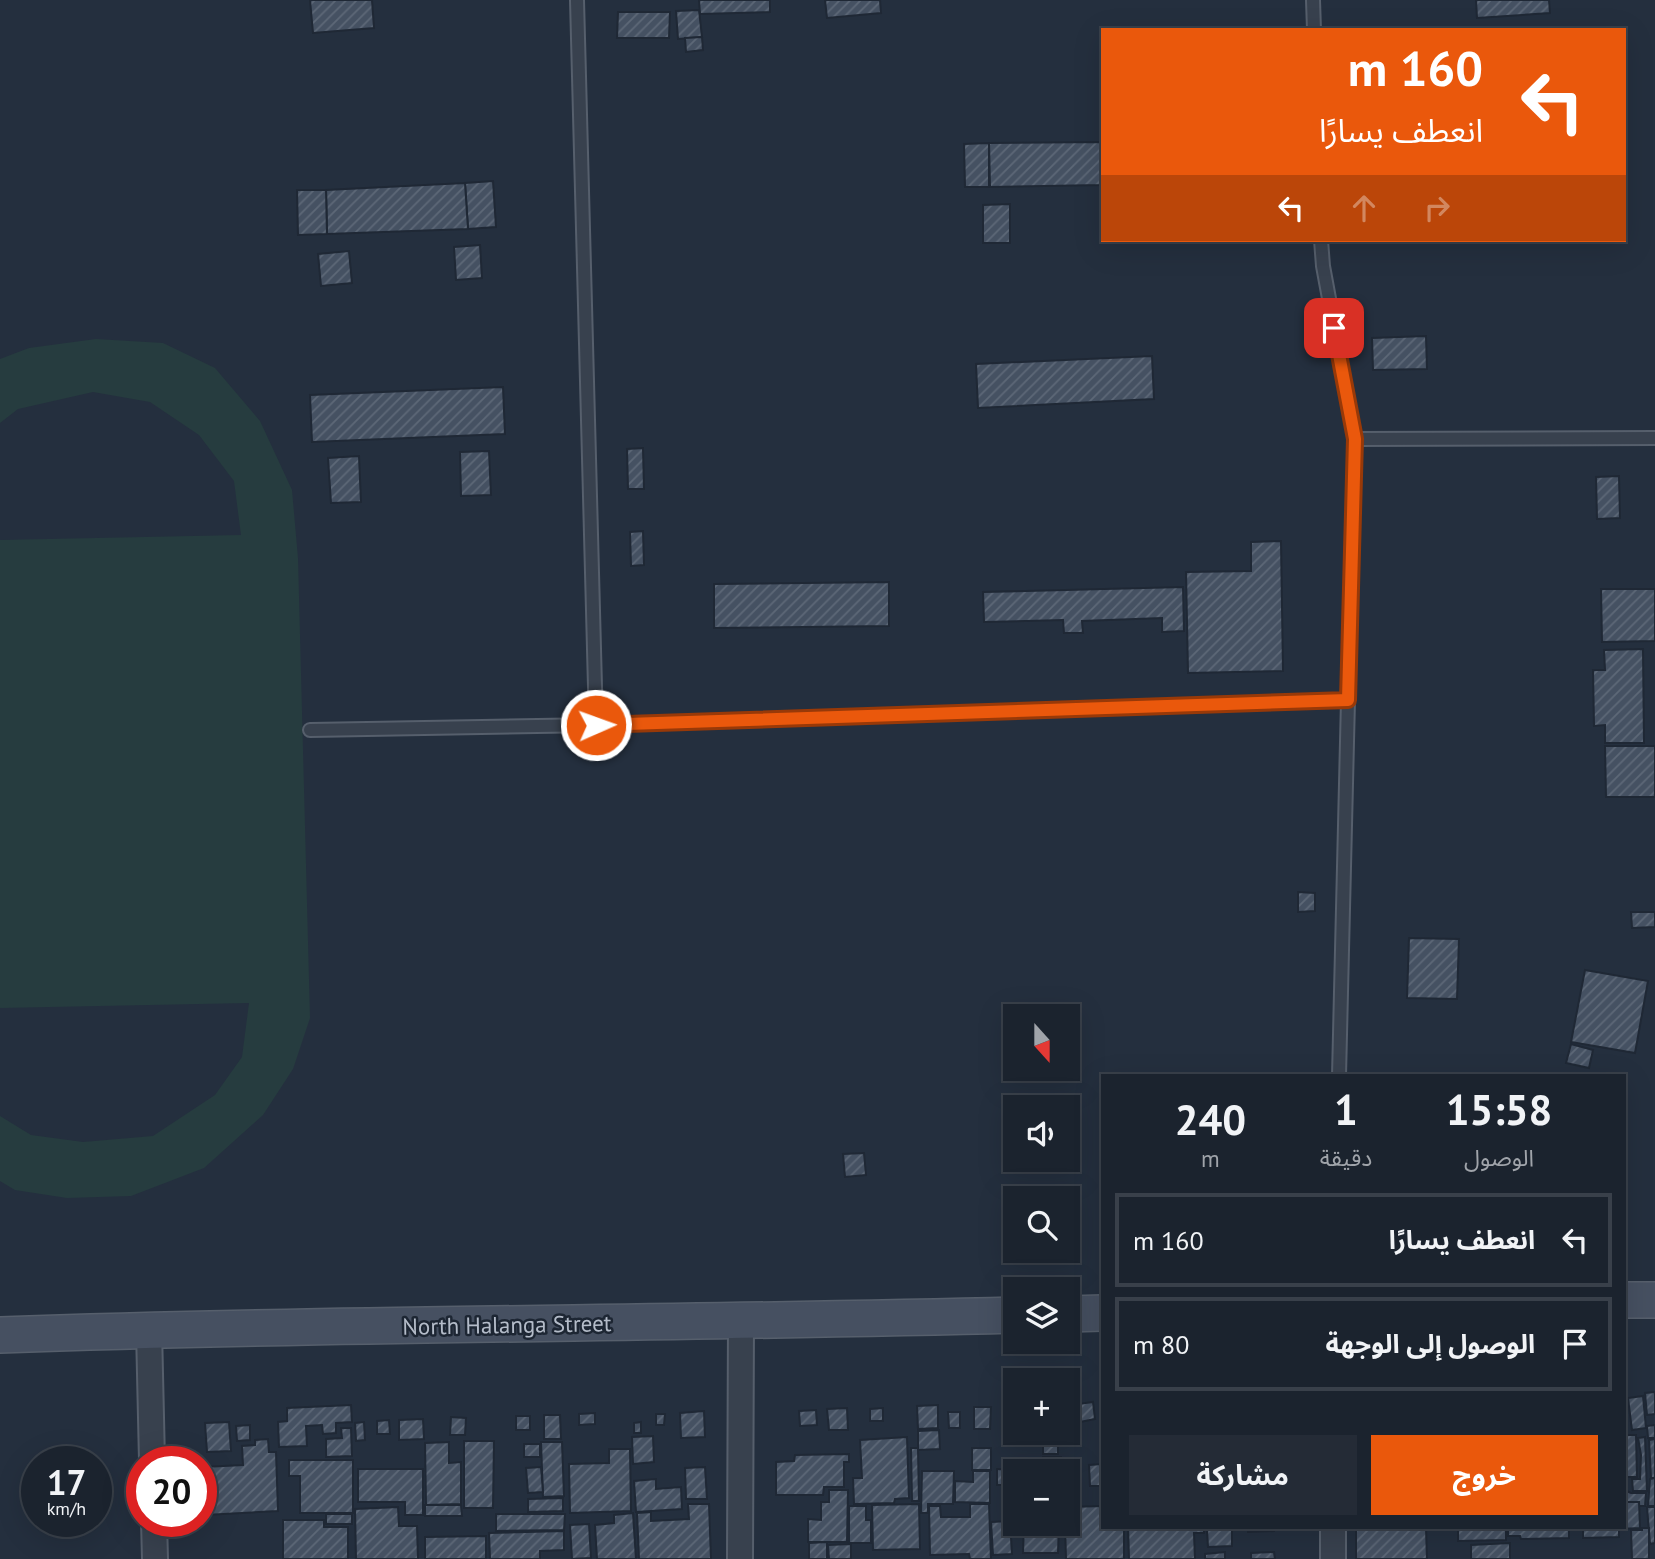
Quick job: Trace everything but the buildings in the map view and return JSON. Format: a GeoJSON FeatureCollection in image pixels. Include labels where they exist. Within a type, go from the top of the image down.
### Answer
{"type":"FeatureCollection","features":[{"type":"Feature","properties":{"kind":"street"},"geometry":{"type":"LineString","coordinates":[[1626,1300],[1655,1300]]}},
{"type":"Feature","properties":{"kind":"street"},"geometry":{"type":"LineString","coordinates":[[1080,1314],[1101,1313]]}},
{"type":"Feature","properties":{"kind":"street","name":"North Halanga Street"},"geometry":{"type":"LineString","coordinates":[[0,1335],[1003,1315]]}},
{"type":"Feature","properties":{"kind":"street"},"geometry":{"type":"LineString","coordinates":[[740,1559],[741,1322]]}},
{"type":"Feature","properties":{"kind":"street"},"geometry":{"type":"LineString","coordinates":[[149,1330],[152,1446]]}},
{"type":"Feature","properties":{"kind":"street"},"geometry":{"type":"LineString","coordinates":[[1333,1529],[1333,1559]]}},
{"type":"Feature","properties":{"kind":"street"},"geometry":{"type":"LineString","coordinates":[[154,1537],[155,1559]]}},
{"type":"Feature","properties":{"kind":"lane"},"geometry":{"type":"LineString","coordinates":[[577,0],[596,725]]}},
{"type":"Feature","properties":{"kind":"lane"},"geometry":{"type":"LineString","coordinates":[[1313,0],[1314,28]]}},
{"type":"Feature","properties":{"kind":"lane"},"geometry":{"type":"LineString","coordinates":[[1321,242],[1323,266],[1355,439],[1339,1074]]}},
{"type":"Feature","properties":{"kind":"lane"},"geometry":{"type":"LineString","coordinates":[[1355,439],[1655,438]]}},
{"type":"Feature","properties":{"kind":"lane"},"geometry":{"type":"LineString","coordinates":[[310,730],[596,725],[1348,700]]}},
{"type":"Feature","properties":{"kind":"green space"},"geometry":{"type":"Polygon","coordinates":[[[96,339],[163,343],[215,368],[260,421],[292,490],[298,558],[310,1018],[293,1069],[263,1115],[204,1168],[131,1196],[67,1198],[15,1190],[0,1181],[0,1116],[31,1135],[83,1142],[153,1136],[215,1095],[242,1057],[249,1003],[0,1008],[0,540],[241,535],[234,481],[199,435],[150,402],[93,392],[18,409],[0,423],[0,359],[29,348],[96,339]]]}},
{"type":"Feature","properties":{"kind":"route"},"geometry":{"type":"LineString","coordinates":[[596,725],[1348,700],[1355,439],[1334,328]]}}]}
